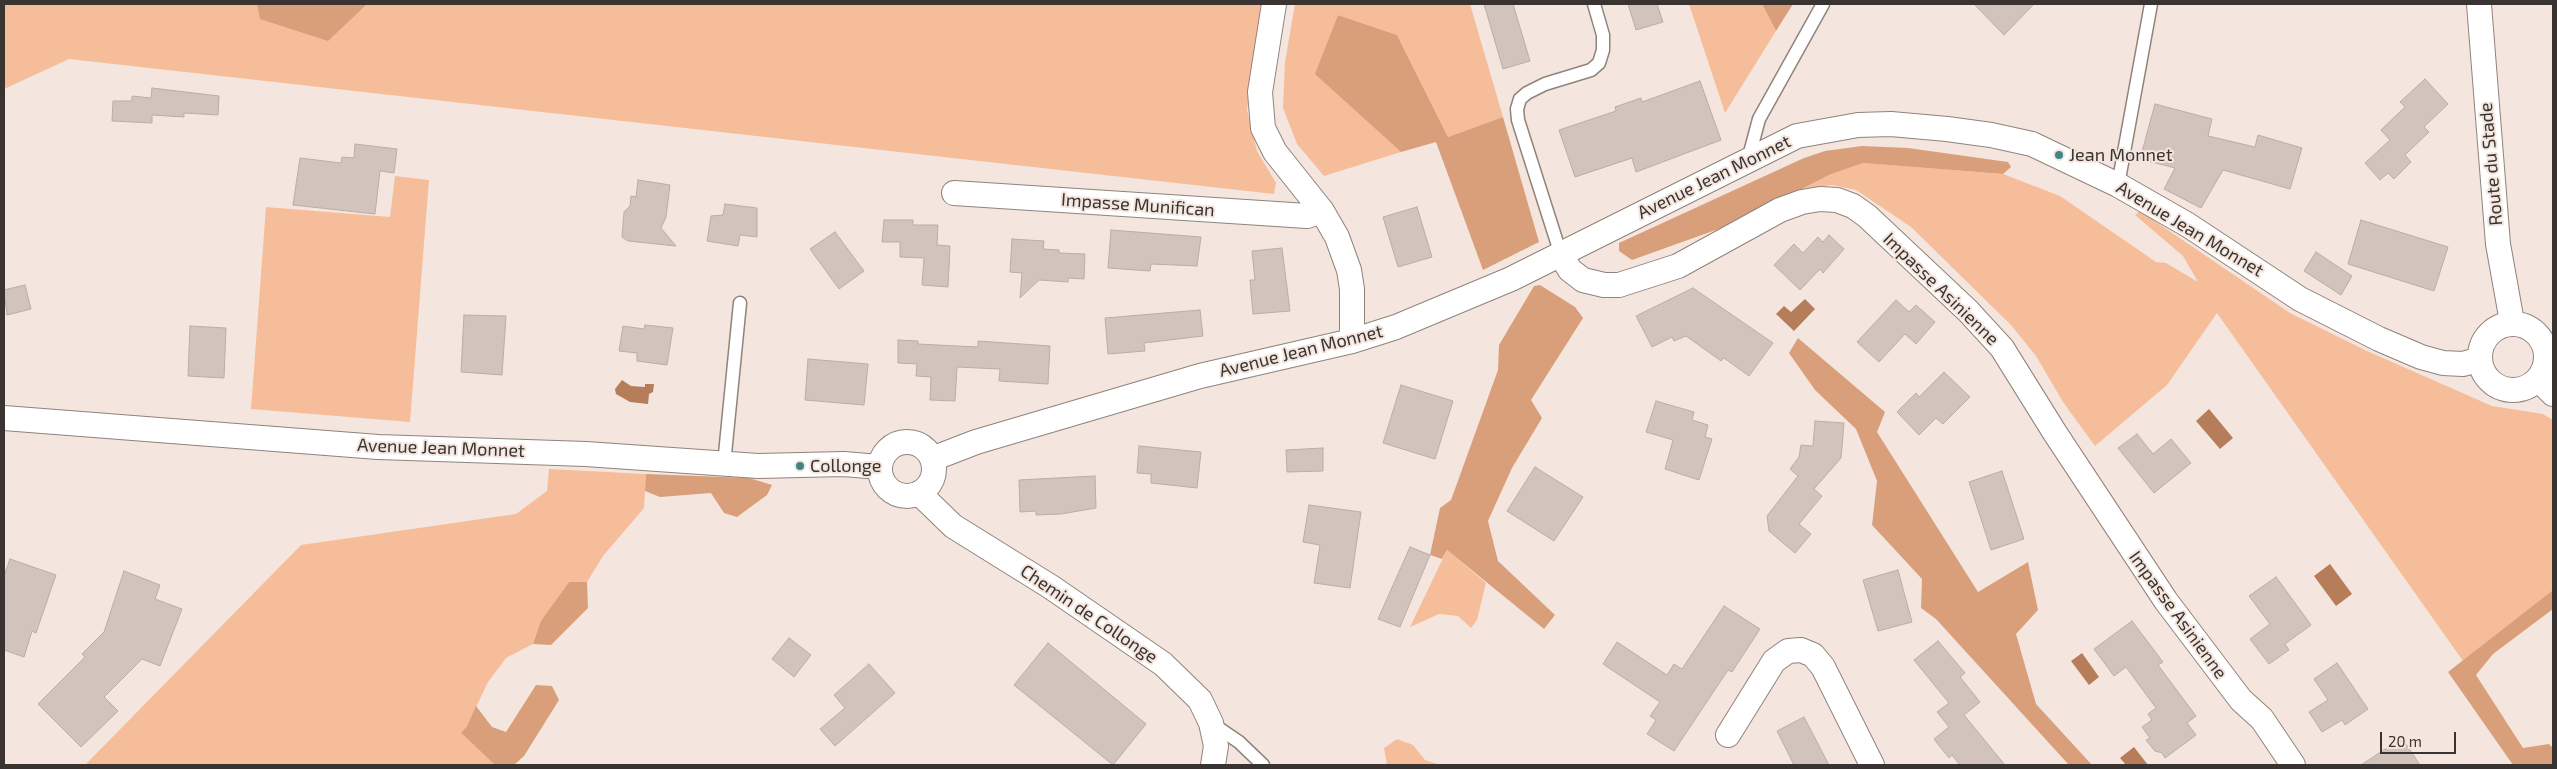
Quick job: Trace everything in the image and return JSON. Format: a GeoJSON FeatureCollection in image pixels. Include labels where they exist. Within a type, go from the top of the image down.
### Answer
{"type":"FeatureCollection","features":[{"type":"Feature","properties":{"kind":"street"},"geometry":{"type":"LineString","coordinates":[[1274,4],[1260,92],[1263,128],[1275,152],[1322,211],[1337,236],[1349,270],[1352,289],[1352,341]]}},
{"type":"Feature","properties":{"kind":"street","name":"Route du Stade"},"geometry":{"type":"LineString","coordinates":[[2479,4],[2498,244],[2512,322]]}},
{"type":"Feature","properties":{"kind":"street","name":"Avenue Jean Monnet"},"geometry":{"type":"LineString","coordinates":[[932,459],[976,442],[1200,376],[1352,341],[1454,304],[1561,255],[1630,218],[1797,136],[1858,125],[1891,124],[1991,135],[2032,144],[2118,185],[2188,225],[2300,298],[2380,339],[2442,363],[2463,364],[2480,359]]}},
{"type":"Feature","properties":{"kind":"street","name":"Impasse Munifican"},"geometry":{"type":"LineString","coordinates":[[954,193],[1307,216],[1322,211]]}},
{"type":"Feature","properties":{"kind":"street","name":"Impasse Asinienne"},"geometry":{"type":"LineString","coordinates":[[1561,255],[1570,270],[1583,280],[1604,285],[1619,285],[1678,266],[1780,210],[1802,202],[1820,199],[1837,200],[1853,206],[1867,216],[1968,311],[2002,348],[2055,433],[2166,601],[2241,700],[2262,719],[2293,765]]}},
{"type":"Feature","properties":{"kind":"street"},"geometry":{"type":"LineString","coordinates":[[2512,322],[2531,328],[2545,342],[2547,362],[2546,387],[2522,390],[2502,389],[2486,378],[2480,359],[2483,342],[2495,328],[2512,322]]}},
{"type":"Feature","properties":{"kind":"street","name":"Avenue Jean Monnet"},"geometry":{"type":"LineString","coordinates":[[4,418],[378,447],[586,454],[724,464],[844,464],[879,467]]}},
{"type":"Feature","properties":{"kind":"street"},"geometry":{"type":"LineString","coordinates":[[910,442],[923,448],[932,459],[934,472],[929,485],[919,493],[905,496],[891,492],[882,481],[879,467],[884,453],[896,444],[910,442]]}},
{"type":"Feature","properties":{"kind":"street","name":"Chemin de Collonge"},"geometry":{"type":"LineString","coordinates":[[919,493],[953,526],[1043,582],[1163,664],[1200,700],[1211,724],[1216,746],[1213,765]]}},
{"type":"Feature","properties":{"kind":"street"},"geometry":{"type":"LineString","coordinates":[[1728,735],[1774,661],[1788,651],[1801,650],[1813,655],[1823,666],[1872,765]]}},
{"type":"Feature","properties":{"kind":"lane"},"geometry":{"type":"LineString","coordinates":[[1561,255],[1518,120],[1517,110],[1520,99],[1527,93],[1545,84],[1592,70],[1599,63],[1603,50],[1603,35],[1594,4]]}},
{"type":"Feature","properties":{"kind":"lane"},"geometry":{"type":"LineString","coordinates":[[1748,160],[1759,119],[1824,4]]}},
{"type":"Feature","properties":{"kind":"lane"},"geometry":{"type":"LineString","coordinates":[[2118,185],[2151,4]]}},
{"type":"Feature","properties":{"kind":"lane"},"geometry":{"type":"LineString","coordinates":[[724,464],[740,303]]}},
{"type":"Feature","properties":{"kind":"lane"},"geometry":{"type":"LineString","coordinates":[[1211,724],[1239,742],[1263,765]]}},
{"type":"Feature","properties":{"kind":"shaded area"},"geometry":{"type":"Polygon","coordinates":[[[4,4],[1261,4],[1247,110],[1257,151],[1276,183],[1274,194],[69,59],[4,89],[4,4]]]}},
{"type":"Feature","properties":{"kind":"shaded area"},"geometry":{"type":"Polygon","coordinates":[[[257,4],[367,4],[328,41],[260,19],[257,4]]]}},
{"type":"Feature","properties":{"kind":"shaded area"},"geometry":{"type":"Polygon","coordinates":[[[1295,4],[1470,4],[1503,117],[1448,137],[1397,35],[1338,15],[1316,74],[1401,152],[1324,176],[1297,144],[1283,108],[1285,62],[1295,4]]]}},
{"type":"Feature","properties":{"kind":"shaded area"},"geometry":{"type":"Polygon","coordinates":[[[1689,4],[1762,4],[1776,31],[1725,113],[1689,4]]]}},
{"type":"Feature","properties":{"kind":"shaded area"},"geometry":{"type":"Polygon","coordinates":[[[1762,4],[1793,4],[1776,31],[1762,4]]]}},
{"type":"Feature","properties":{"kind":"shaded area"},"geometry":{"type":"Polygon","coordinates":[[[1338,15],[1397,35],[1448,137],[1503,117],[1539,242],[1483,270],[1436,142],[1401,152],[1315,74],[1338,15]]]}},
{"type":"Feature","properties":{"kind":"shaded area"},"geometry":{"type":"Polygon","coordinates":[[[1862,146],[1908,148],[2008,162],[2011,167],[2003,174],[1863,163],[1829,175],[1738,222],[1632,260],[1619,251],[1619,243],[1804,158],[1825,151],[1862,146]]]}},
{"type":"Feature","properties":{"kind":"shaded area"},"geometry":{"type":"Polygon","coordinates":[[[1863,163],[2003,174],[2060,196],[2156,262],[2166,263],[2198,282],[2183,256],[2135,215],[2140,211],[2290,313],[2367,351],[2492,406],[2543,414],[2553,420],[2553,590],[2463,661],[2217,313],[2167,385],[2095,446],[2063,402],[2036,356],[2011,325],[1911,227],[1856,190],[1832,185],[1802,189],[1829,175],[1863,163]]]}},
{"type":"Feature","properties":{"kind":"shaded area"},"geometry":{"type":"Polygon","coordinates":[[[395,176],[429,180],[410,422],[251,409],[266,207],[390,217],[395,176]]]}},
{"type":"Feature","properties":{"kind":"shaded area"},"geometry":{"type":"Polygon","coordinates":[[[1540,285],[1575,307],[1583,318],[1531,400],[1542,418],[1512,468],[1488,521],[1498,561],[1555,615],[1544,629],[1447,550],[1442,559],[1430,555],[1440,508],[1451,500],[1498,370],[1499,345],[1534,286],[1540,285]]]}},
{"type":"Feature","properties":{"kind":"shaded area"},"geometry":{"type":"Polygon","coordinates":[[[1805,299],[1815,309],[1794,331],[1776,314],[1784,306],[1791,312],[1805,299]]]}},
{"type":"Feature","properties":{"kind":"shaded area"},"geometry":{"type":"Polygon","coordinates":[[[1798,338],[1885,412],[1877,432],[1978,592],[2028,562],[2038,610],[2016,634],[2036,704],[2092,765],[2069,765],[1936,619],[1921,608],[1922,579],[1872,525],[1877,481],[1856,429],[1815,390],[1789,353],[1798,338]]]}},
{"type":"Feature","properties":{"kind":"shaded area"},"geometry":{"type":"Polygon","coordinates":[[[622,380],[631,386],[645,387],[645,384],[654,384],[653,392],[649,394],[648,404],[630,402],[616,394],[615,389],[622,380]]]}},
{"type":"Feature","properties":{"kind":"shaded area"},"geometry":{"type":"Polygon","coordinates":[[[2209,409],[2233,438],[2220,449],[2196,421],[2209,409]]]}},
{"type":"Feature","properties":{"kind":"shaded area"},"geometry":{"type":"Polygon","coordinates":[[[549,469],[646,474],[644,508],[603,556],[587,582],[569,582],[542,621],[533,644],[506,658],[488,682],[467,726],[461,733],[495,765],[85,765],[301,545],[516,514],[547,491],[549,469]]]}},
{"type":"Feature","properties":{"kind":"shaded area"},"geometry":{"type":"Polygon","coordinates":[[[646,474],[749,478],[772,485],[767,495],[737,517],[724,513],[711,493],[660,497],[645,491],[646,474]]]}},
{"type":"Feature","properties":{"kind":"shaded area"},"geometry":{"type":"Polygon","coordinates":[[[1447,550],[1486,583],[1477,620],[1471,628],[1458,616],[1439,614],[1410,627],[1447,550]]]}},
{"type":"Feature","properties":{"kind":"shaded area"},"geometry":{"type":"Polygon","coordinates":[[[2330,564],[2352,594],[2336,606],[2314,576],[2330,564]]]}},
{"type":"Feature","properties":{"kind":"shaded area"},"geometry":{"type":"Polygon","coordinates":[[[569,582],[587,582],[588,608],[551,645],[533,644],[541,621],[569,582]]]}},
{"type":"Feature","properties":{"kind":"shaded area"},"geometry":{"type":"Polygon","coordinates":[[[2553,590],[2553,609],[2493,654],[2476,675],[2523,748],[2549,744],[2553,748],[2553,765],[2513,765],[2448,672],[2553,590]]]}},
{"type":"Feature","properties":{"kind":"shaded area"},"geometry":{"type":"Polygon","coordinates":[[[2082,653],[2099,677],[2089,685],[2071,661],[2082,653]]]}},
{"type":"Feature","properties":{"kind":"shaded area"},"geometry":{"type":"Polygon","coordinates":[[[536,685],[552,686],[559,700],[524,756],[514,765],[495,765],[461,733],[467,726],[476,706],[492,727],[506,732],[536,685]]]}},
{"type":"Feature","properties":{"kind":"shaded area"},"geometry":{"type":"Polygon","coordinates":[[[1397,739],[1413,745],[1425,760],[1440,765],[1387,765],[1384,748],[1397,739]]]}},
{"type":"Feature","properties":{"kind":"shaded area"},"geometry":{"type":"Polygon","coordinates":[[[2134,747],[2148,765],[2126,765],[2120,758],[2134,747]]]}},
{"type":"Feature","properties":{"kind":"building"},"geometry":{"type":"Polygon","coordinates":[[[1484,4],[1513,4],[1530,61],[1503,69],[1484,4]]]}},
{"type":"Feature","properties":{"kind":"building"},"geometry":{"type":"Polygon","coordinates":[[[1628,4],[1657,4],[1663,22],[1636,30],[1628,4]]]}},
{"type":"Feature","properties":{"kind":"building"},"geometry":{"type":"Polygon","coordinates":[[[1974,4],[2034,4],[2004,35],[1974,4]]]}},
{"type":"Feature","properties":{"kind":"building"},"geometry":{"type":"Polygon","coordinates":[[[2425,79],[2448,104],[2424,127],[2429,132],[2405,155],[2411,162],[2394,179],[2388,173],[2380,180],[2365,163],[2390,140],[2381,130],[2405,107],[2400,102],[2425,79]]]}},
{"type":"Feature","properties":{"kind":"building"},"geometry":{"type":"Polygon","coordinates":[[[1700,81],[1721,140],[1636,172],[1632,158],[1575,177],[1559,130],[1616,111],[1615,107],[1641,98],[1642,102],[1700,81]]]}},
{"type":"Feature","properties":{"kind":"building"},"geometry":{"type":"Polygon","coordinates":[[[152,88],[219,96],[218,115],[184,113],[184,117],[152,115],[152,123],[112,121],[113,101],[132,101],[132,96],[151,98],[152,88]]]}},
{"type":"Feature","properties":{"kind":"building"},"geometry":{"type":"Polygon","coordinates":[[[2155,104],[2212,119],[2208,136],[2255,147],[2258,135],[2302,148],[2290,189],[2223,170],[2201,208],[2164,189],[2175,168],[2140,159],[2155,104]]]}},
{"type":"Feature","properties":{"kind":"building"},"geometry":{"type":"Polygon","coordinates":[[[355,144],[397,149],[394,173],[380,171],[375,214],[293,205],[300,158],[341,163],[342,157],[354,158],[355,144]]]}},
{"type":"Feature","properties":{"kind":"building"},"geometry":{"type":"Polygon","coordinates":[[[638,180],[670,185],[666,217],[661,228],[676,246],[628,241],[622,237],[624,212],[630,206],[631,196],[636,197],[638,180]]]}},
{"type":"Feature","properties":{"kind":"building"},"geometry":{"type":"Polygon","coordinates":[[[725,204],[757,208],[757,237],[740,235],[738,246],[707,241],[711,216],[723,215],[725,204]]]}},
{"type":"Feature","properties":{"kind":"building"},"geometry":{"type":"Polygon","coordinates":[[[1417,207],[1432,257],[1398,267],[1383,217],[1417,207]]]}},
{"type":"Feature","properties":{"kind":"building"},"geometry":{"type":"Polygon","coordinates":[[[884,220],[913,220],[913,225],[938,225],[937,245],[950,246],[948,287],[922,285],[924,258],[900,257],[900,242],[882,242],[884,220]]]}},
{"type":"Feature","properties":{"kind":"building"},"geometry":{"type":"Polygon","coordinates":[[[2361,220],[2448,247],[2434,291],[2348,264],[2361,220]]]}},
{"type":"Feature","properties":{"kind":"building"},"geometry":{"type":"Polygon","coordinates":[[[1111,230],[1201,237],[1197,266],[1151,264],[1150,271],[1108,268],[1111,230]]]}},
{"type":"Feature","properties":{"kind":"building"},"geometry":{"type":"Polygon","coordinates":[[[835,232],[864,271],[839,289],[810,249],[835,232]]]}},
{"type":"Feature","properties":{"kind":"building"},"geometry":{"type":"Polygon","coordinates":[[[1829,235],[1844,249],[1823,273],[1820,269],[1800,290],[1774,265],[1794,244],[1803,253],[1818,237],[1823,242],[1829,235]]]}},
{"type":"Feature","properties":{"kind":"building"},"geometry":{"type":"Polygon","coordinates":[[[1012,239],[1044,241],[1043,249],[1059,250],[1059,253],[1085,254],[1084,279],[1068,278],[1068,282],[1039,280],[1020,298],[1022,273],[1010,272],[1012,239]]]}},
{"type":"Feature","properties":{"kind":"building"},"geometry":{"type":"Polygon","coordinates":[[[1282,248],[1290,311],[1253,314],[1250,280],[1255,280],[1252,251],[1282,248]]]}},
{"type":"Feature","properties":{"kind":"building"},"geometry":{"type":"Polygon","coordinates":[[[2316,252],[2352,276],[2341,295],[2304,271],[2316,252]]]}},
{"type":"Feature","properties":{"kind":"building"},"geometry":{"type":"Polygon","coordinates":[[[25,285],[31,309],[7,315],[4,290],[25,285]]]}},
{"type":"Feature","properties":{"kind":"building"},"geometry":{"type":"Polygon","coordinates":[[[1693,288],[1773,343],[1749,376],[1724,358],[1721,361],[1686,336],[1674,341],[1672,337],[1652,347],[1636,316],[1693,288]]]}},
{"type":"Feature","properties":{"kind":"building"},"geometry":{"type":"Polygon","coordinates":[[[1896,300],[1909,312],[1916,305],[1935,322],[1916,344],[1905,334],[1879,362],[1857,342],[1896,300]]]}},
{"type":"Feature","properties":{"kind":"building"},"geometry":{"type":"Polygon","coordinates":[[[1200,310],[1203,336],[1144,343],[1145,351],[1108,354],[1105,318],[1200,310]]]}},
{"type":"Feature","properties":{"kind":"building"},"geometry":{"type":"Polygon","coordinates":[[[464,315],[506,316],[502,375],[461,372],[464,315]]]}},
{"type":"Feature","properties":{"kind":"building"},"geometry":{"type":"Polygon","coordinates":[[[645,325],[673,328],[667,365],[637,361],[637,353],[619,351],[623,326],[644,329],[645,325]]]}},
{"type":"Feature","properties":{"kind":"building"},"geometry":{"type":"Polygon","coordinates":[[[190,326],[226,328],[224,378],[188,376],[190,326]]]}},
{"type":"Feature","properties":{"kind":"building"},"geometry":{"type":"Polygon","coordinates":[[[898,340],[918,341],[918,344],[978,347],[978,341],[1050,346],[1048,384],[999,381],[1000,369],[957,367],[955,401],[930,400],[931,377],[916,376],[917,364],[898,363],[898,340]]]}},
{"type":"Feature","properties":{"kind":"building"},"geometry":{"type":"Polygon","coordinates":[[[808,359],[868,364],[864,405],[805,400],[808,359]]]}},
{"type":"Feature","properties":{"kind":"building"},"geometry":{"type":"Polygon","coordinates":[[[1944,372],[1970,397],[1943,424],[1936,418],[1919,435],[1897,412],[1916,393],[1919,397],[1944,372]]]}},
{"type":"Feature","properties":{"kind":"building"},"geometry":{"type":"Polygon","coordinates":[[[1401,385],[1453,401],[1435,459],[1383,443],[1401,385]]]}},
{"type":"Feature","properties":{"kind":"building"},"geometry":{"type":"Polygon","coordinates":[[[1656,401],[1694,412],[1692,420],[1708,425],[1705,437],[1712,439],[1699,480],[1665,469],[1673,440],[1646,432],[1656,401]]]}},
{"type":"Feature","properties":{"kind":"building"},"geometry":{"type":"Polygon","coordinates":[[[1815,421],[1844,423],[1841,458],[1814,489],[1822,496],[1799,524],[1811,534],[1795,553],[1769,531],[1767,516],[1798,476],[1790,469],[1799,457],[1801,445],[1813,446],[1815,421]]]}},
{"type":"Feature","properties":{"kind":"building"},"geometry":{"type":"Polygon","coordinates":[[[2137,434],[2153,454],[2171,439],[2191,463],[2154,493],[2118,448],[2137,434]]]}},
{"type":"Feature","properties":{"kind":"building"},"geometry":{"type":"Polygon","coordinates":[[[1139,446],[1201,452],[1197,488],[1151,483],[1151,474],[1137,473],[1139,446]]]}},
{"type":"Feature","properties":{"kind":"building"},"geometry":{"type":"Polygon","coordinates":[[[1323,448],[1323,471],[1287,472],[1286,450],[1323,448]]]}},
{"type":"Feature","properties":{"kind":"building"},"geometry":{"type":"Polygon","coordinates":[[[1535,467],[1583,497],[1554,541],[1507,511],[1535,467]]]}},
{"type":"Feature","properties":{"kind":"building"},"geometry":{"type":"Polygon","coordinates":[[[2002,471],[2024,539],[1991,550],[1969,482],[2002,471]]]}},
{"type":"Feature","properties":{"kind":"building"},"geometry":{"type":"Polygon","coordinates":[[[1095,476],[1096,508],[1061,514],[1036,515],[1036,511],[1020,512],[1019,480],[1095,476]]]}},
{"type":"Feature","properties":{"kind":"building"},"geometry":{"type":"Polygon","coordinates":[[[1309,505],[1361,512],[1350,588],[1314,583],[1320,545],[1303,542],[1309,505]]]}},
{"type":"Feature","properties":{"kind":"building"},"geometry":{"type":"Polygon","coordinates":[[[1410,547],[1430,555],[1400,627],[1378,619],[1410,547]]]}},
{"type":"Feature","properties":{"kind":"building"},"geometry":{"type":"Polygon","coordinates":[[[10,559],[56,575],[36,633],[32,631],[24,657],[4,650],[4,576],[10,559]]]}},
{"type":"Feature","properties":{"kind":"building"},"geometry":{"type":"Polygon","coordinates":[[[1898,570],[1912,622],[1878,631],[1863,580],[1898,570]]]}},
{"type":"Feature","properties":{"kind":"building"},"geometry":{"type":"Polygon","coordinates":[[[124,571],[160,585],[155,599],[182,609],[160,666],[142,659],[104,697],[118,711],[81,747],[38,704],[85,657],[82,654],[104,632],[124,571]]]}},
{"type":"Feature","properties":{"kind":"building"},"geometry":{"type":"Polygon","coordinates":[[[2276,577],[2311,625],[2285,644],[2289,650],[2269,664],[2250,639],[2270,624],[2249,596],[2276,577]]]}},
{"type":"Feature","properties":{"kind":"building"},"geometry":{"type":"Polygon","coordinates":[[[1724,606],[1760,629],[1732,672],[1728,670],[1674,751],[1647,734],[1656,720],[1650,716],[1660,702],[1603,664],[1617,642],[1667,675],[1674,664],[1682,669],[1724,606]]]}},
{"type":"Feature","properties":{"kind":"building"},"geometry":{"type":"Polygon","coordinates":[[[2132,621],[2163,662],[2158,665],[2196,716],[2187,723],[2196,735],[2165,758],[2162,753],[2155,751],[2146,740],[2150,738],[2142,727],[2152,720],[2148,714],[2156,708],[2126,667],[2114,676],[2094,649],[2132,621]]]}},
{"type":"Feature","properties":{"kind":"building"},"geometry":{"type":"Polygon","coordinates":[[[789,638],[811,655],[794,677],[772,659],[789,638]]]}},
{"type":"Feature","properties":{"kind":"building"},"geometry":{"type":"Polygon","coordinates":[[[1938,641],[1965,673],[1960,677],[1980,702],[1964,715],[2005,765],[1960,765],[1952,755],[1949,758],[1934,739],[1949,727],[1937,712],[1949,703],[1914,660],[1938,641]]]}},
{"type":"Feature","properties":{"kind":"building"},"geometry":{"type":"Polygon","coordinates":[[[1048,643],[1146,724],[1113,765],[1014,685],[1048,643]]]}},
{"type":"Feature","properties":{"kind":"building"},"geometry":{"type":"Polygon","coordinates":[[[2337,663],[2368,709],[2345,725],[2342,720],[2322,732],[2309,712],[2328,700],[2314,679],[2337,663]]]}},
{"type":"Feature","properties":{"kind":"building"},"geometry":{"type":"Polygon","coordinates":[[[869,664],[895,693],[835,746],[820,729],[845,708],[834,695],[869,664]]]}},
{"type":"Feature","properties":{"kind":"building"},"geometry":{"type":"Polygon","coordinates":[[[1804,717],[1829,765],[1794,765],[1777,731],[1804,717]]]}},
{"type":"Feature","properties":{"kind":"building"},"geometry":{"type":"Polygon","coordinates":[[[2402,738],[2420,765],[2361,765],[2402,738]]]}},
{"type":"Feature","properties":{"kind":"place","name":"Jean Monnet"},"geometry":{"type":"Point","coordinates":[2059,155]}},
{"type":"Feature","properties":{"kind":"place","name":"Collonge"},"geometry":{"type":"Point","coordinates":[800,466]}}]}
